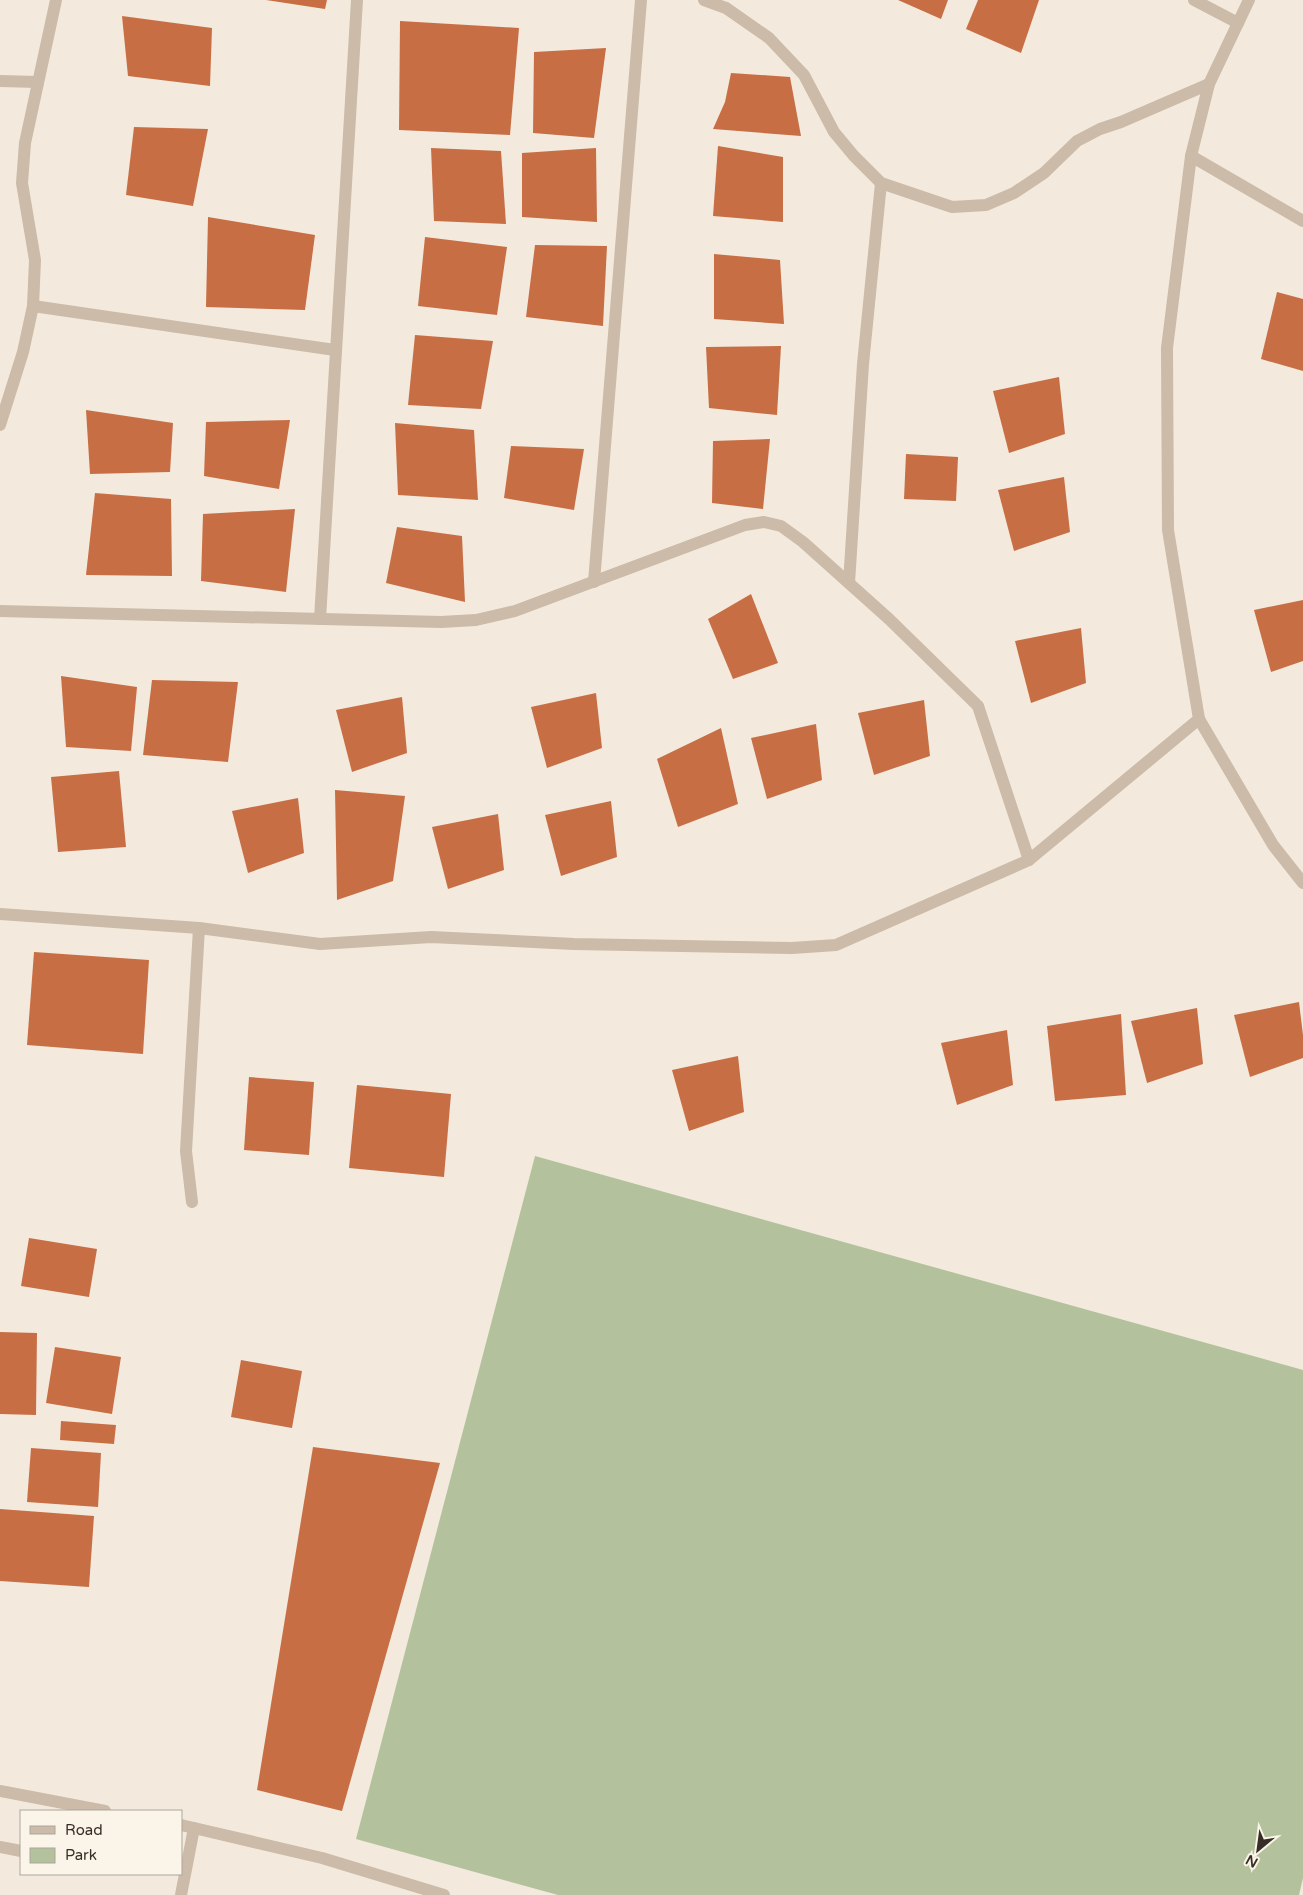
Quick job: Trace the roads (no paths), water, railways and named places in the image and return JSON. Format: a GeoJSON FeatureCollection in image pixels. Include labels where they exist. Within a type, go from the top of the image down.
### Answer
{"type":"FeatureCollection","features":[{"type":"Feature","properties":{"kind":"street"},"geometry":{"type":"LineString","coordinates":[[0,425],[23,352],[33,306],[35,260],[22,183],[25,143],[56,0]]}},
{"type":"Feature","properties":{"kind":"street"},"geometry":{"type":"LineString","coordinates":[[320,619],[357,0]]}},
{"type":"Feature","properties":{"kind":"street"},"geometry":{"type":"LineString","coordinates":[[594,582],[641,0]]}},
{"type":"Feature","properties":{"kind":"street"},"geometry":{"type":"LineString","coordinates":[[704,0],[726,8],[769,38],[804,75],[834,132],[854,156],[881,183],[952,207],[986,205],[1014,193],[1044,173],[1077,141],[1100,129],[1121,122],[1209,84]]}},
{"type":"Feature","properties":{"kind":"street"},"geometry":{"type":"LineString","coordinates":[[1194,0],[1238,23]]}},
{"type":"Feature","properties":{"kind":"street"},"geometry":{"type":"LineString","coordinates":[[1249,0],[1209,84],[1191,156],[1167,348],[1168,530],[1199,719],[1273,845],[1303,883]]}},
{"type":"Feature","properties":{"kind":"street"},"geometry":{"type":"LineString","coordinates":[[0,81],[38,82]]}},
{"type":"Feature","properties":{"kind":"street"},"geometry":{"type":"LineString","coordinates":[[1191,156],[1303,221]]}},
{"type":"Feature","properties":{"kind":"street"},"geometry":{"type":"LineString","coordinates":[[849,583],[863,364],[881,183]]}},
{"type":"Feature","properties":{"kind":"street"},"geometry":{"type":"LineString","coordinates":[[33,306],[335,350]]}},
{"type":"Feature","properties":{"kind":"street"},"geometry":{"type":"LineString","coordinates":[[0,611],[441,622],[476,620],[515,611],[745,525],[764,522],[781,526],[803,542],[849,583],[978,706],[1029,860]]}},
{"type":"Feature","properties":{"kind":"street"},"geometry":{"type":"LineString","coordinates":[[0,914],[199,928],[320,944],[431,938],[574,944],[792,948],[836,944],[1029,860],[1199,719]]}},
{"type":"Feature","properties":{"kind":"street"},"geometry":{"type":"LineString","coordinates":[[192,1202],[186,1151],[199,928]]}},
{"type":"Feature","properties":{"kind":"street"},"geometry":{"type":"LineString","coordinates":[[0,1791],[101,1810]]}},
{"type":"Feature","properties":{"kind":"street"},"geometry":{"type":"LineString","coordinates":[[181,1895],[188,1826],[322,1858],[444,1895]]}},
{"type":"Feature","properties":{"kind":"street"},"geometry":{"type":"LineString","coordinates":[[0,1847],[20,1851]]}}]}
